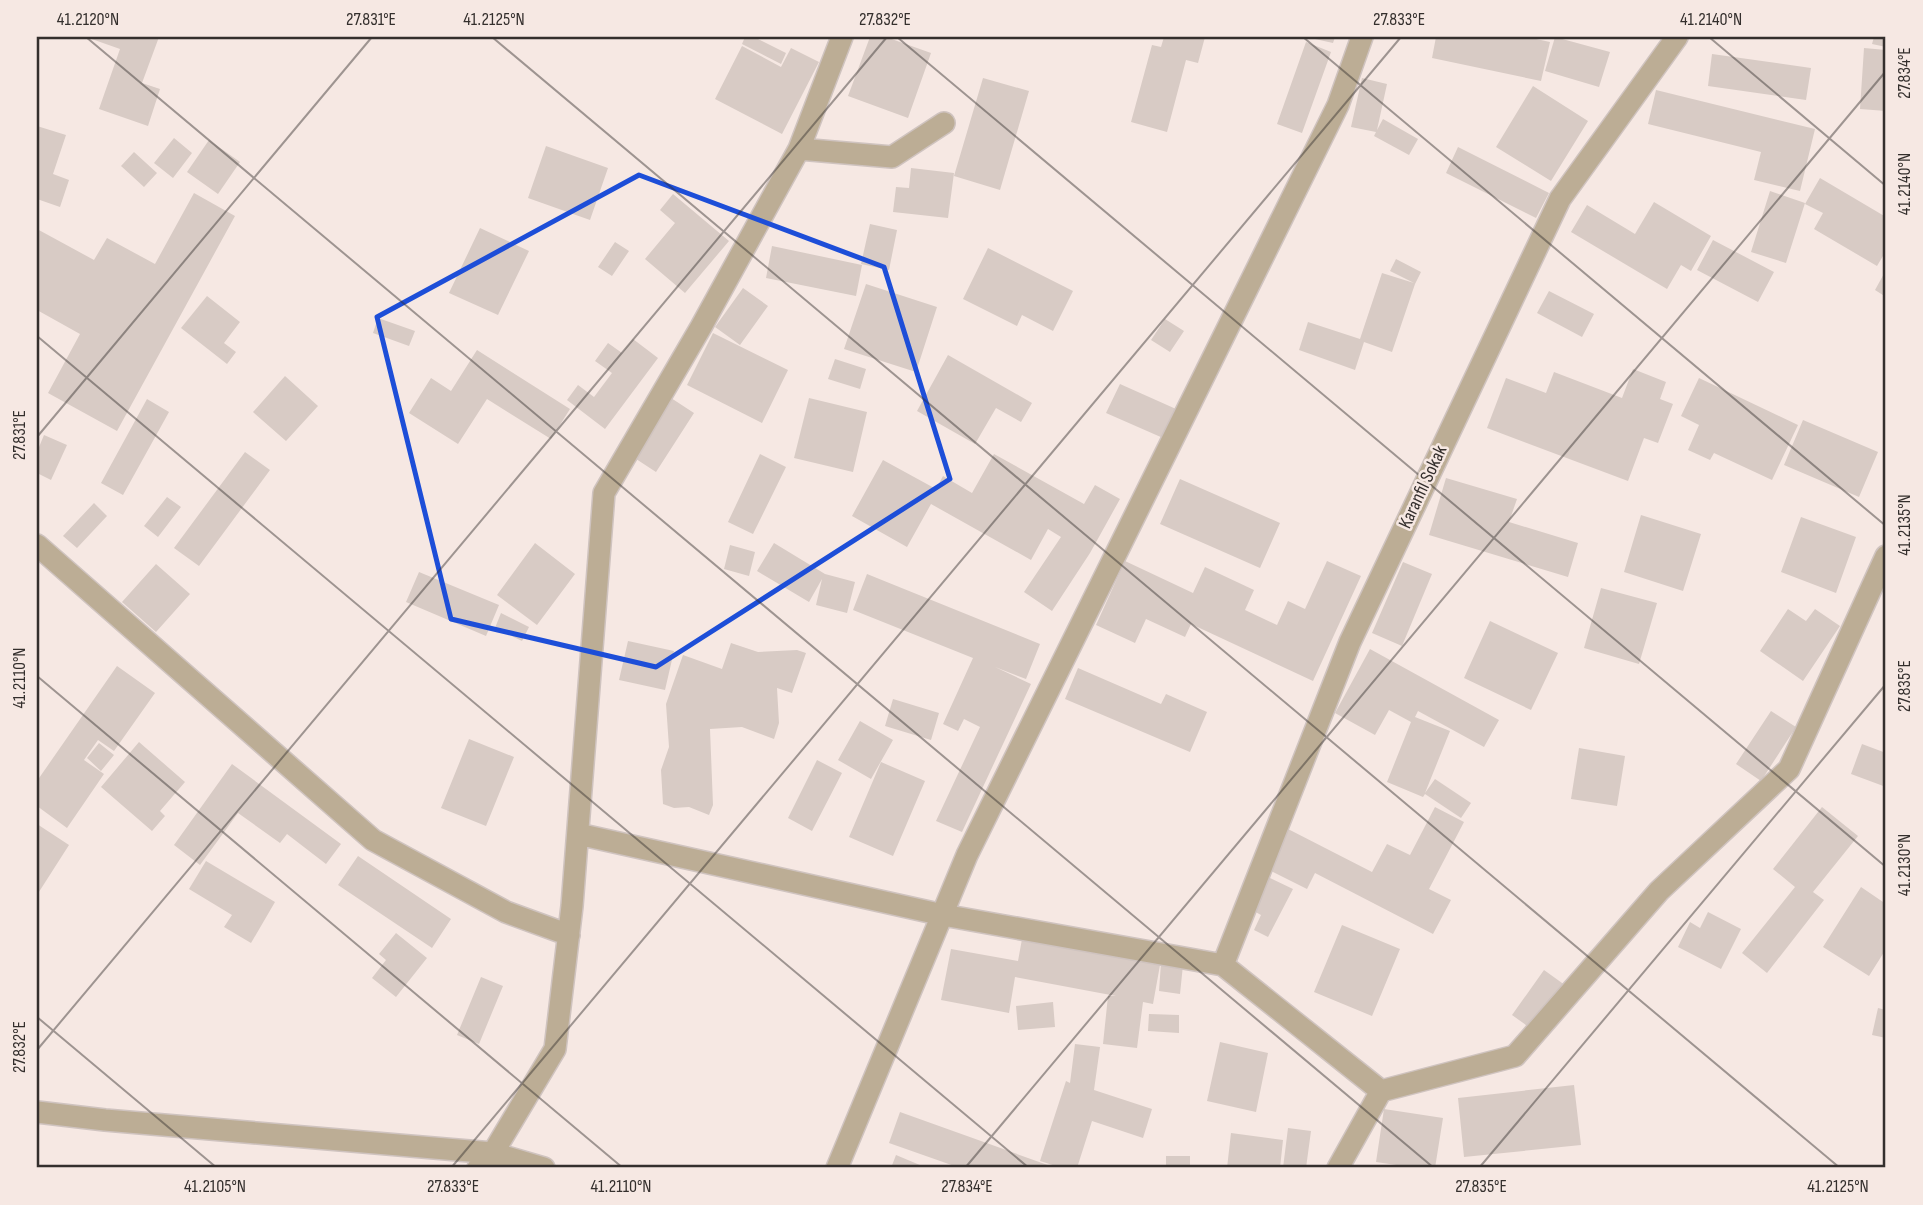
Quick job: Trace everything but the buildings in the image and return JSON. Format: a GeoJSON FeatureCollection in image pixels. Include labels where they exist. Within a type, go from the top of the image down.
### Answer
{"type":"FeatureCollection","features":[{"type":"Feature","properties":{"kind":"street"},"geometry":{"type":"LineString","coordinates":[[485,1161],[555,1049],[578,834],[604,494],[701,327],[799,149],[842,37]]}},
{"type":"Feature","properties":{"kind":"street"},"geometry":{"type":"LineString","coordinates":[[837,1168],[973,842],[1338,105],[1362,37]]}},
{"type":"Feature","properties":{"kind":"street","name":"Karanfil Sokak"},"geometry":{"type":"LineString","coordinates":[[1223,965],[1350,642],[1560,199],[1676,37]]}},
{"type":"Feature","properties":{"kind":"street"},"geometry":{"type":"LineString","coordinates":[[799,149],[892,157],[944,123]]}},
{"type":"Feature","properties":{"kind":"street"},"geometry":{"type":"LineString","coordinates":[[37,545],[373,840],[506,912],[569,935]]}},
{"type":"Feature","properties":{"kind":"street"},"geometry":{"type":"LineString","coordinates":[[1338,1168],[1381,1091],[1515,1056],[1659,891],[1789,769],[1886,556]]}},
{"type":"Feature","properties":{"kind":"street"},"geometry":{"type":"LineString","coordinates":[[578,834],[943,915],[1223,965],[1381,1091]]}},
{"type":"Feature","properties":{"kind":"street"},"geometry":{"type":"LineString","coordinates":[[37,1112],[544,1168]]}},
{"type":"Feature","properties":{"kind":"highlighted area"},"geometry":{"type":"Polygon","coordinates":[[[639,175],[884,267],[950,479],[656,667],[451,619],[377,317],[639,175]]]}}]}
